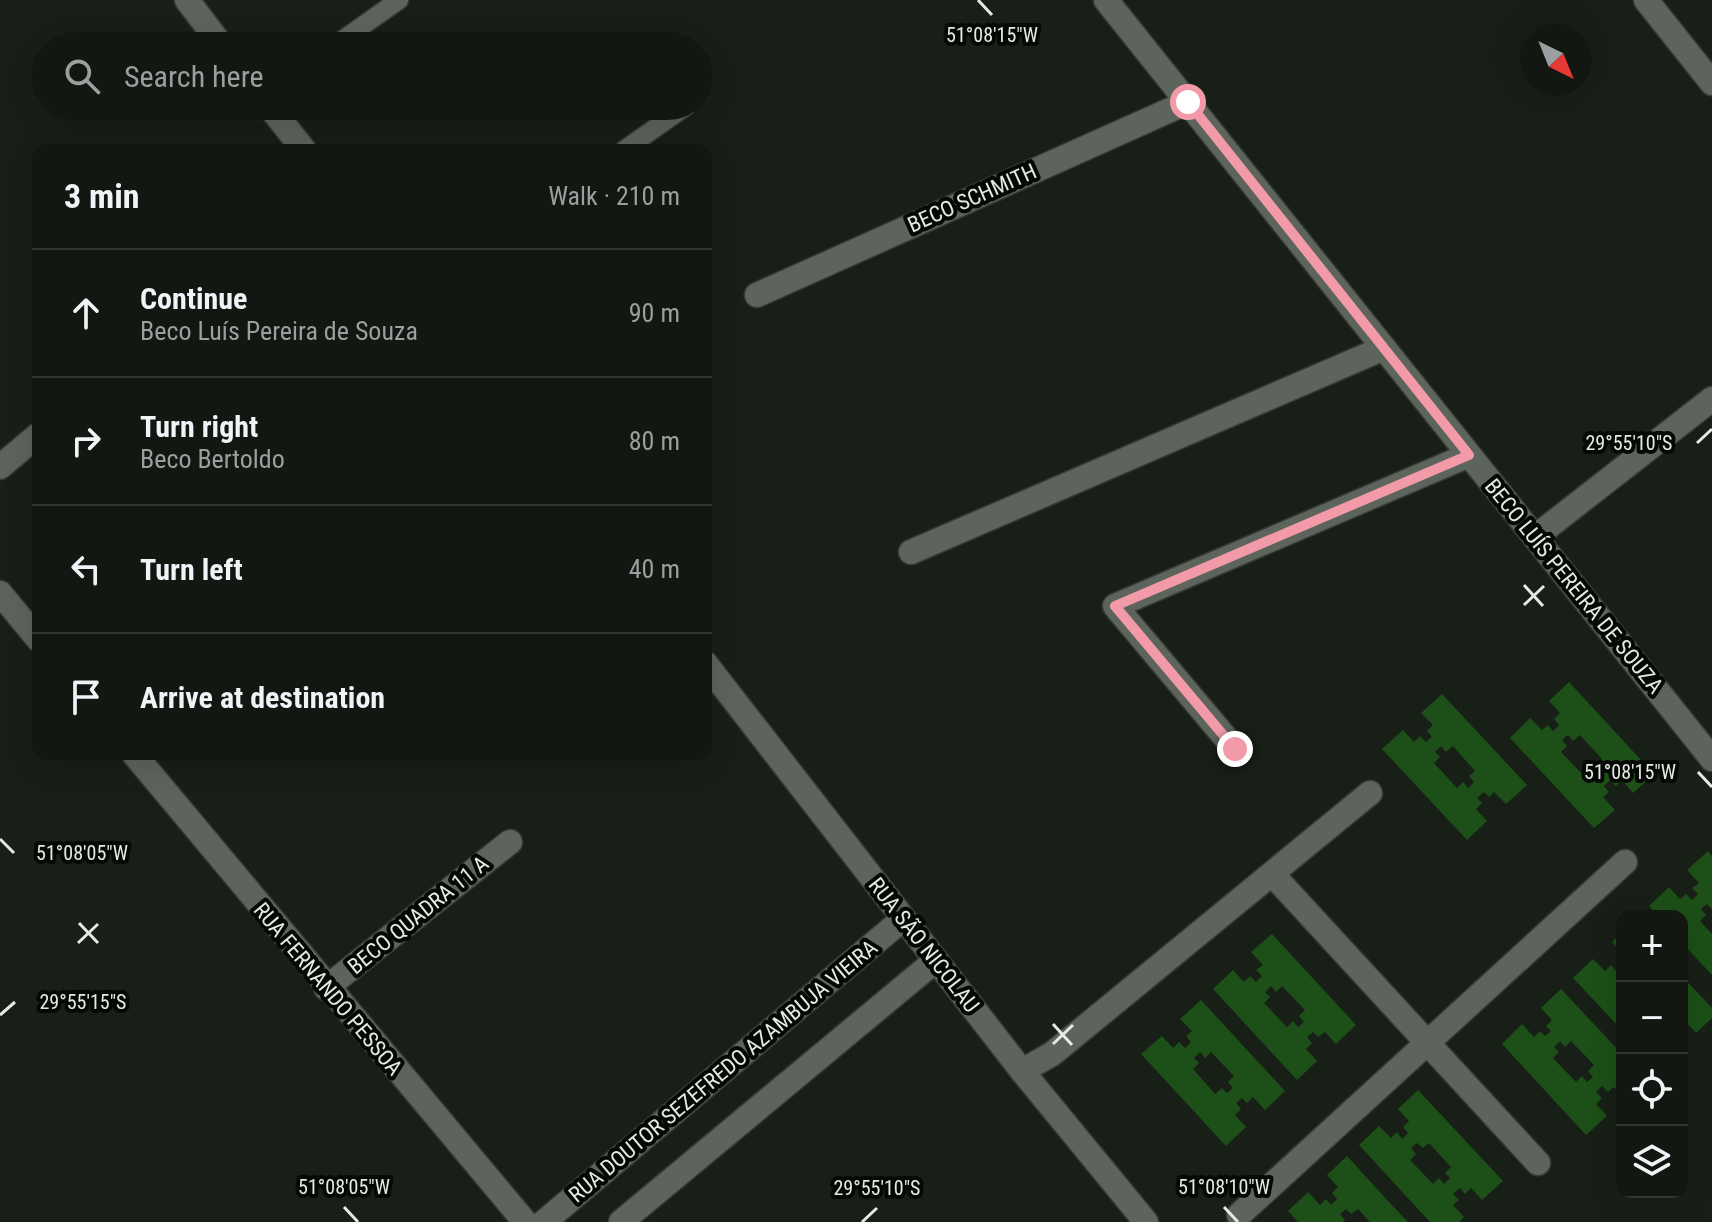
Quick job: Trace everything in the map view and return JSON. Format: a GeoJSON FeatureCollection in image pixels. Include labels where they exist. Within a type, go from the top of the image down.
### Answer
{"type":"FeatureCollection","features":[{"type":"Feature","properties":{"kind":"street"},"geometry":{"type":"LineString","coordinates":[[187,0],[211,32]]}},
{"type":"Feature","properties":{"kind":"street","name":"BECO LUÍS PEREIRA DE SOUZA"},"geometry":{"type":"LineString","coordinates":[[1106,0],[1712,759]]}},
{"type":"Feature","properties":{"kind":"street"},"geometry":{"type":"LineString","coordinates":[[1646,0],[1712,83]]}},
{"type":"Feature","properties":{"kind":"street","name":"BECO SCHMITH"},"geometry":{"type":"LineString","coordinates":[[757,295],[1188,102]]}},
{"type":"Feature","properties":{"kind":"street"},"geometry":{"type":"LineString","coordinates":[[280,120],[299,144]]}},
{"type":"Feature","properties":{"kind":"street"},"geometry":{"type":"LineString","coordinates":[[911,552],[1384,348]]}},
{"type":"Feature","properties":{"kind":"street"},"geometry":{"type":"LineString","coordinates":[[1535,537],[1712,399]]}},
{"type":"Feature","properties":{"kind":"street"},"geometry":{"type":"LineString","coordinates":[[0,467],[32,440]]}},
{"type":"Feature","properties":{"kind":"street"},"geometry":{"type":"LineString","coordinates":[[1235,749],[1115,606],[1469,455]]}},
{"type":"Feature","properties":{"kind":"street"},"geometry":{"type":"LineString","coordinates":[[0,593],[32,632]]}},
{"type":"Feature","properties":{"kind":"street","name":"RUA SÃO NICOLAU"},"geometry":{"type":"LineString","coordinates":[[712,672],[935,961],[1146,1222]]}},
{"type":"Feature","properties":{"kind":"street","name":"RUA FERNANDO PESSOA"},"geometry":{"type":"LineString","coordinates":[[147,760],[326,988],[525,1222]]}},
{"type":"Feature","properties":{"kind":"street"},"geometry":{"type":"LineString","coordinates":[[1022,1071],[1052,1054],[1370,793]]}},
{"type":"Feature","properties":{"kind":"street","name":"BECO QUADRA 11 A"},"geometry":{"type":"LineString","coordinates":[[326,988],[510,842]]}},
{"type":"Feature","properties":{"kind":"street"},"geometry":{"type":"LineString","coordinates":[[1239,1215],[1625,862]]}},
{"type":"Feature","properties":{"kind":"street"},"geometry":{"type":"LineString","coordinates":[[1272,874],[1538,1163]]}},
{"type":"Feature","properties":{"kind":"street","name":"RUA DOUTOR SEZEFREDO AZAMBUJA VIEIRA"},"geometry":{"type":"LineString","coordinates":[[544,1222],[903,919]]}},
{"type":"Feature","properties":{"kind":"street"},"geometry":{"type":"LineString","coordinates":[[621,1222],[935,961]]}},
{"type":"Feature","properties":{"kind":"lane"},"geometry":{"type":"LineString","coordinates":[[354,32],[399,0]]}},
{"type":"Feature","properties":{"kind":"lane"},"geometry":{"type":"LineString","coordinates":[[633,144],[667,120]]}},
{"type":"Feature","properties":{"kind":"building"},"geometry":{"type":"Polygon","coordinates":[[[1569,682],[1654,774],[1633,793],[1622,780],[1616,786],[1610,780],[1604,786],[1609,792],[1603,797],[1615,810],[1594,828],[1510,738],[1530,718],[1542,730],[1548,725],[1553,731],[1559,725],[1554,719],[1560,713],[1549,701],[1569,682]],[[1568,735],[1562,740],[1567,746],[1561,752],[1584,776],[1590,771],[1595,776],[1601,771],[1596,765],[1602,759],[1580,735],[1573,741],[1568,735]]]}},
{"type":"Feature","properties":{"kind":"building"},"geometry":{"type":"Polygon","coordinates":[[[1442,694],[1527,785],[1506,804],[1494,792],[1489,797],[1484,792],[1477,798],[1482,803],[1476,809],[1487,821],[1467,840],[1382,749],[1403,730],[1414,742],[1420,736],[1426,742],[1432,737],[1427,731],[1433,725],[1421,713],[1442,694]],[[1441,746],[1435,752],[1440,757],[1434,763],[1457,788],[1463,782],[1468,788],[1474,782],[1469,776],[1475,771],[1453,746],[1446,752],[1441,746]]]}},
{"type":"Feature","properties":{"kind":"building"},"geometry":{"type":"Polygon","coordinates":[[[1708,851],[1712,856],[1712,909],[1707,904],[1701,909],[1706,915],[1700,921],[1712,934],[1712,975],[1688,949],[1688,910],[1652,910],[1649,906],[1669,887],[1680,899],[1686,894],[1692,900],[1698,894],[1692,888],[1699,883],[1687,870],[1708,851]]]}},
{"type":"Feature","properties":{"kind":"building"},"geometry":{"type":"Polygon","coordinates":[[[1272,934],[1356,1025],[1336,1044],[1325,1032],[1318,1037],[1313,1032],[1307,1037],[1312,1043],[1306,1049],[1317,1061],[1297,1080],[1213,989],[1233,970],[1244,982],[1250,976],[1256,982],[1262,976],[1256,970],[1263,965],[1251,952],[1272,934]],[[1271,986],[1265,992],[1270,997],[1264,1003],[1287,1027],[1293,1021],[1298,1027],[1304,1022],[1299,1016],[1305,1010],[1282,986],[1276,992],[1271,986]]]}},
{"type":"Feature","properties":{"kind":"building"},"geometry":{"type":"Polygon","coordinates":[[[1593,959],[1605,971],[1611,965],[1616,971],[1616,1024],[1573,978],[1593,959]]]}},
{"type":"Feature","properties":{"kind":"building"},"geometry":{"type":"Polygon","coordinates":[[[1688,982],[1712,1008],[1712,1018],[1696,1033],[1688,1024],[1688,982]]]}},
{"type":"Feature","properties":{"kind":"building"},"geometry":{"type":"Polygon","coordinates":[[[1561,989],[1616,1048],[1616,1089],[1614,1087],[1608,1092],[1602,1086],[1596,1092],[1602,1098],[1596,1104],[1607,1116],[1586,1135],[1502,1044],[1522,1024],[1534,1037],[1540,1031],[1545,1036],[1551,1031],[1546,1026],[1552,1020],[1541,1008],[1561,989]],[[1560,1041],[1554,1047],[1559,1052],[1553,1058],[1576,1082],[1582,1076],[1587,1082],[1593,1077],[1588,1071],[1594,1065],[1571,1041],[1565,1047],[1560,1041]]]}},
{"type":"Feature","properties":{"kind":"building"},"geometry":{"type":"Polygon","coordinates":[[[1201,1000],[1285,1091],[1265,1110],[1253,1097],[1247,1103],[1242,1098],[1236,1103],[1241,1109],[1235,1115],[1246,1127],[1226,1146],[1141,1054],[1162,1036],[1173,1048],[1179,1042],[1185,1048],[1191,1042],[1186,1036],[1192,1031],[1180,1019],[1201,1000]],[[1200,1052],[1194,1058],[1199,1063],[1193,1069],[1215,1094],[1222,1088],[1227,1093],[1233,1088],[1228,1082],[1234,1076],[1211,1052],[1205,1058],[1200,1052]]]}},
{"type":"Feature","properties":{"kind":"building"},"geometry":{"type":"Polygon","coordinates":[[[1418,1090],[1503,1181],[1482,1200],[1471,1188],[1465,1194],[1460,1188],[1453,1194],[1459,1200],[1453,1205],[1464,1217],[1459,1222],[1430,1222],[1359,1145],[1379,1126],[1391,1138],[1397,1132],[1402,1139],[1408,1133],[1403,1127],[1409,1121],[1398,1109],[1418,1090]],[[1417,1143],[1411,1148],[1416,1154],[1410,1160],[1433,1184],[1439,1178],[1444,1184],[1450,1178],[1445,1173],[1451,1167],[1429,1143],[1423,1148],[1417,1143]]]}},
{"type":"Feature","properties":{"kind":"building"},"geometry":{"type":"Polygon","coordinates":[[[1347,1156],[1408,1222],[1370,1222],[1358,1209],[1351,1214],[1346,1209],[1340,1214],[1345,1220],[1343,1222],[1298,1222],[1288,1211],[1308,1192],[1320,1205],[1326,1199],[1331,1205],[1337,1199],[1332,1193],[1338,1187],[1327,1175],[1347,1156]]]}},
{"type":"Feature","properties":{"kind":"route"},"geometry":{"type":"LineString","coordinates":[[1188,102],[1469,455],[1115,606],[1235,749]]}}]}
